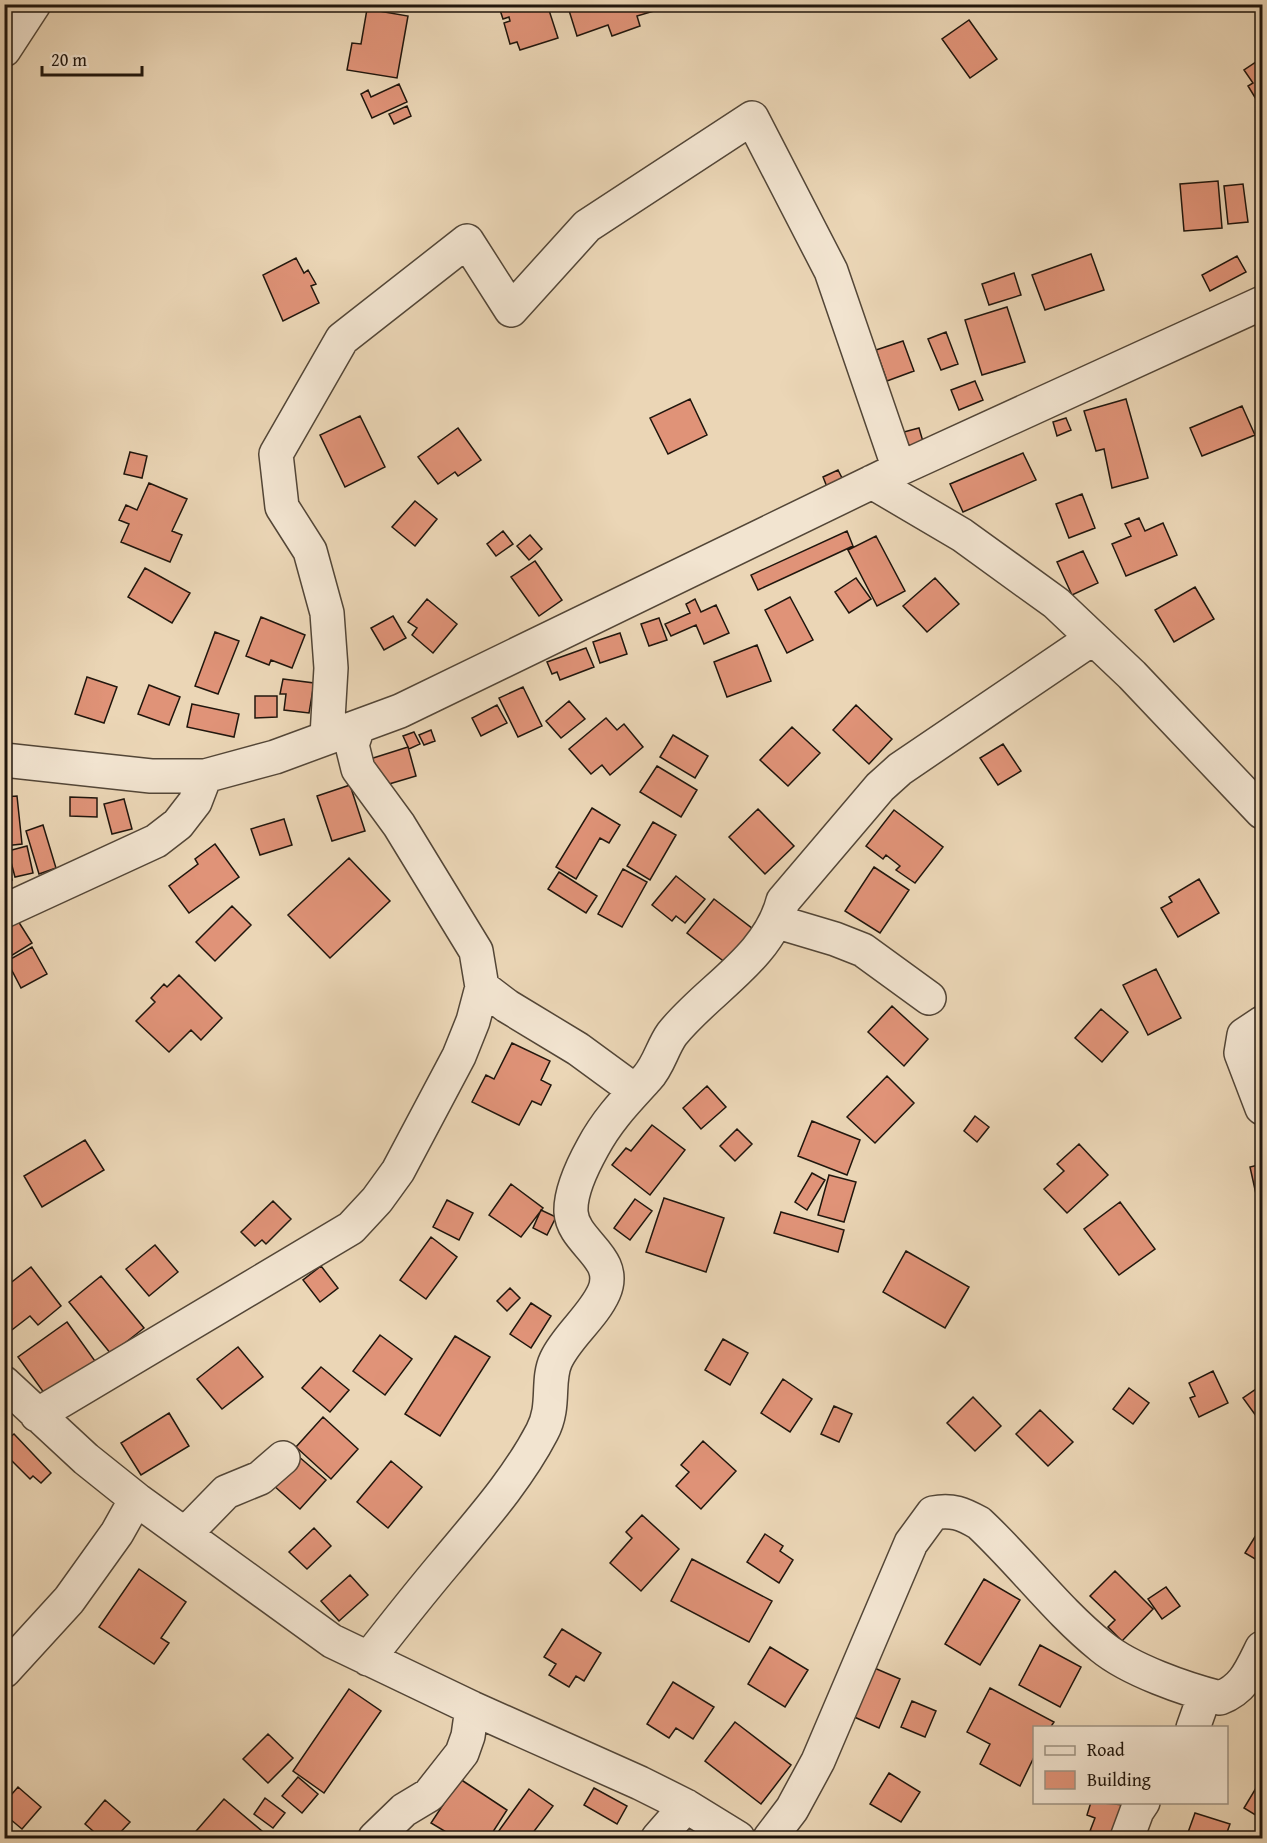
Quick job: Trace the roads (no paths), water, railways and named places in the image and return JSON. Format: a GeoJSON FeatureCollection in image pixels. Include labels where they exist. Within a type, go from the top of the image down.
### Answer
{"type":"FeatureCollection","features":[{"type":"Feature","properties":{"kind":"street"},"geometry":{"type":"LineString","coordinates":[[4,50],[34,4]]}},
{"type":"Feature","properties":{"kind":"street"},"geometry":{"type":"LineString","coordinates":[[327,736],[331,668],[327,613],[310,551],[282,507],[276,454],[342,339],[467,241],[511,310],[587,226],[752,118],[831,271],[886,475],[934,517],[1013,570],[1056,603],[1132,675],[1263,812]]}},
{"type":"Feature","properties":{"kind":"street"},"geometry":{"type":"LineString","coordinates":[[4,760],[151,776],[205,776],[275,757],[327,736],[358,727],[400,711],[886,475],[1263,303]]}},
{"type":"Feature","properties":{"kind":"street"},"geometry":{"type":"LineString","coordinates":[[368,1659],[519,1472],[544,1430],[550,1408],[551,1376],[556,1360],[604,1292],[608,1272],[598,1253],[576,1229],[571,1213],[572,1198],[592,1148],[613,1114],[656,1066],[661,1052],[673,1033],[740,967],[778,922],[783,901],[880,787],[927,749],[1093,638]]}},
{"type":"Feature","properties":{"kind":"street"},"geometry":{"type":"LineString","coordinates":[[358,727],[352,745],[358,769],[399,825],[476,951],[482,987],[473,1020],[459,1056],[398,1171],[377,1200],[351,1228],[17,1402],[136,1499],[186,1533],[303,1622],[368,1659],[686,1806],[738,1839]]}},
{"type":"Feature","properties":{"kind":"street"},"geometry":{"type":"LineString","coordinates":[[4,911],[156,841],[178,824],[195,802],[205,776]]}},
{"type":"Feature","properties":{"kind":"street"},"geometry":{"type":"LineString","coordinates":[[778,922],[863,950],[929,998]]}},
{"type":"Feature","properties":{"kind":"street"},"geometry":{"type":"LineString","coordinates":[[482,987],[634,1090]]}},
{"type":"Feature","properties":{"kind":"street"},"geometry":{"type":"LineString","coordinates":[[1263,1023],[1244,1035],[1241,1053],[1263,1108]]}},
{"type":"Feature","properties":{"kind":"street"},"geometry":{"type":"LineString","coordinates":[[186,1533],[225,1492],[260,1478],[284,1458]]}},
{"type":"Feature","properties":{"kind":"street"},"geometry":{"type":"LineString","coordinates":[[4,1671],[69,1600],[117,1533],[136,1499]]}},
{"type":"Feature","properties":{"kind":"street"},"geometry":{"type":"LineString","coordinates":[[770,1839],[792,1809],[818,1761],[911,1543],[933,1513],[955,1512],[979,1523],[1077,1625],[1104,1649],[1136,1667],[1220,1698],[1235,1692],[1246,1679],[1263,1648]]}},
{"type":"Feature","properties":{"kind":"street"},"geometry":{"type":"LineString","coordinates":[[1193,1726],[1205,1694]]}},
{"type":"Feature","properties":{"kind":"street"},"geometry":{"type":"LineString","coordinates":[[375,1839],[404,1810],[429,1795],[462,1753],[468,1736],[472,1708]]}},
{"type":"Feature","properties":{"kind":"street"},"geometry":{"type":"LineString","coordinates":[[1128,1839],[1137,1812],[1142,1804]]}},
{"type":"Feature","properties":{"kind":"street"},"geometry":{"type":"LineString","coordinates":[[658,1839],[686,1806]]}}]}
